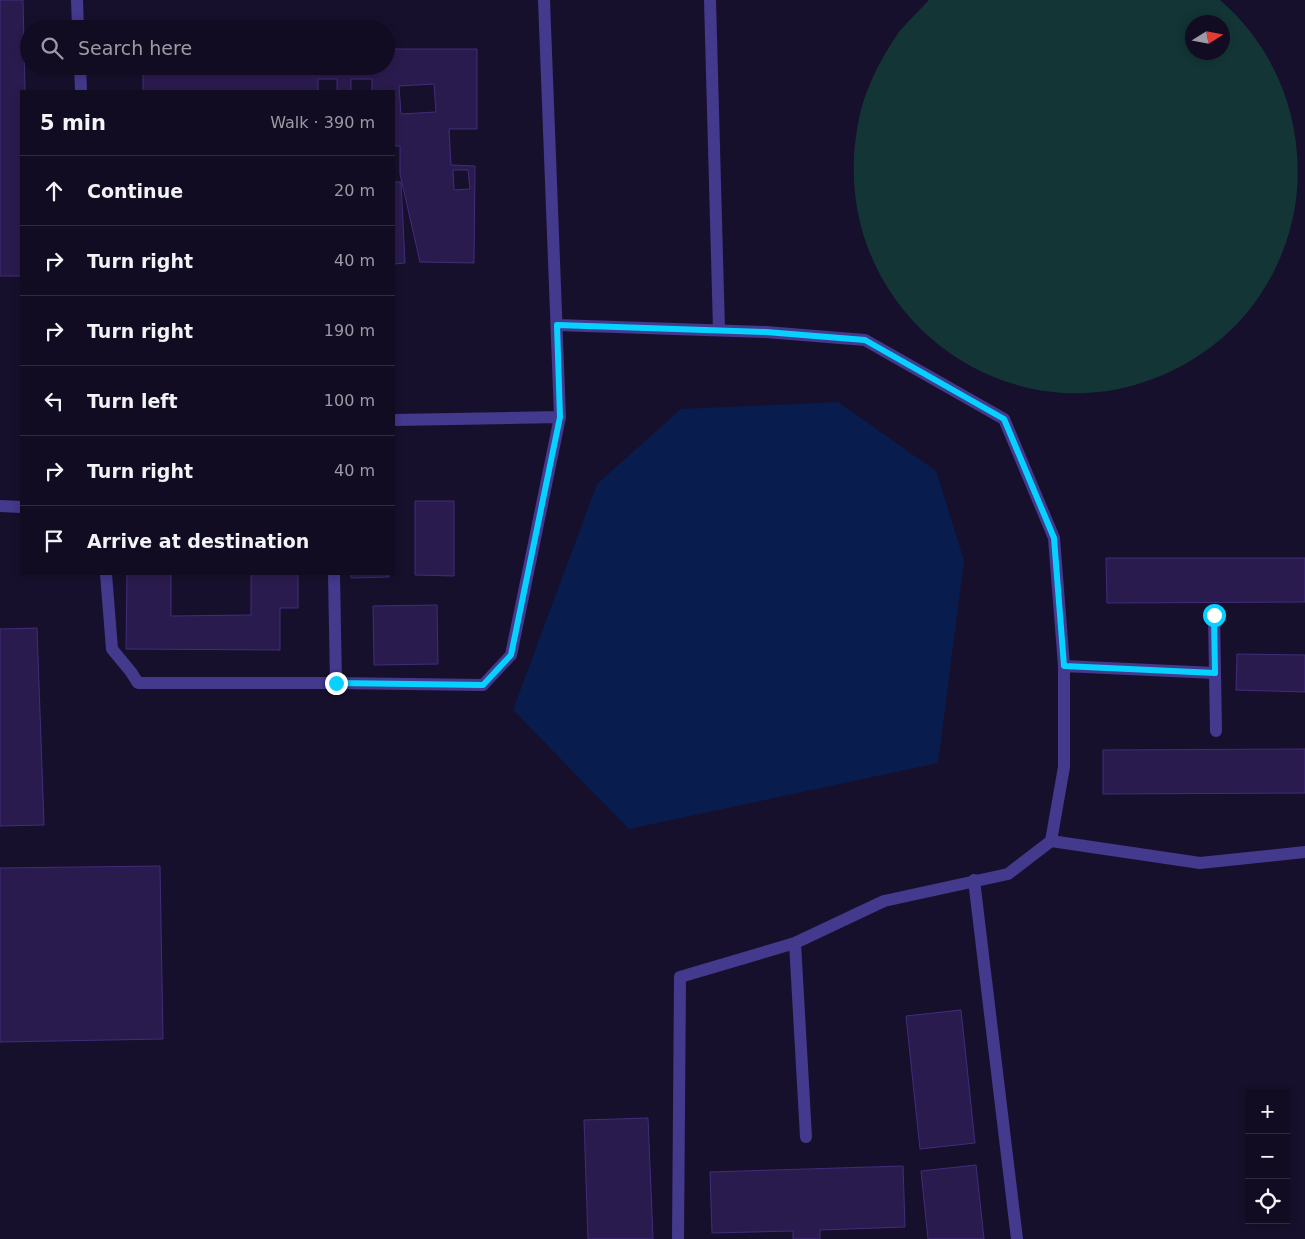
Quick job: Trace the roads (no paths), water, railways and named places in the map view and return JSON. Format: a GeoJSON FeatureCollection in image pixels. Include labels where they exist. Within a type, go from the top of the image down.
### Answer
{"type":"FeatureCollection","features":[{"type":"Feature","properties":{"kind":"street"},"geometry":{"type":"LineString","coordinates":[[77,0],[78,20]]}},
{"type":"Feature","properties":{"kind":"street"},"geometry":{"type":"LineString","coordinates":[[106,575],[112,649],[132,672],[138,683],[483,685],[511,655],[560,417],[544,0]]}},
{"type":"Feature","properties":{"kind":"street"},"geometry":{"type":"LineString","coordinates":[[710,0],[719,330]]}},
{"type":"Feature","properties":{"kind":"street"},"geometry":{"type":"LineString","coordinates":[[80,75],[81,90]]}},
{"type":"Feature","properties":{"kind":"street"},"geometry":{"type":"LineString","coordinates":[[557,325],[766,332],[865,340],[1004,419],[1054,538],[1064,666],[1064,767],[1050,841],[1008,874],[884,901],[795,943],[680,977],[678,1239]]}},
{"type":"Feature","properties":{"kind":"street"},"geometry":{"type":"LineString","coordinates":[[395,420],[560,417]]}},
{"type":"Feature","properties":{"kind":"street"},"geometry":{"type":"LineString","coordinates":[[0,506],[20,507]]}},
{"type":"Feature","properties":{"kind":"street"},"geometry":{"type":"LineString","coordinates":[[334,575],[336,683]]}},
{"type":"Feature","properties":{"kind":"street"},"geometry":{"type":"LineString","coordinates":[[1214,615],[1216,731]]}},
{"type":"Feature","properties":{"kind":"street"},"geometry":{"type":"LineString","coordinates":[[1064,666],[1215,673]]}},
{"type":"Feature","properties":{"kind":"street"},"geometry":{"type":"LineString","coordinates":[[1050,841],[1200,863],[1305,852]]}},
{"type":"Feature","properties":{"kind":"street"},"geometry":{"type":"LineString","coordinates":[[974,880],[1017,1239]]}},
{"type":"Feature","properties":{"kind":"street"},"geometry":{"type":"LineString","coordinates":[[795,943],[806,1137]]}},
{"type":"Feature","properties":{"kind":"water"},"geometry":{"type":"Polygon","coordinates":[[[838,402],[936,471],[964,560],[938,763],[629,829],[513,710],[597,484],[681,409],[838,402]]]}}]}
